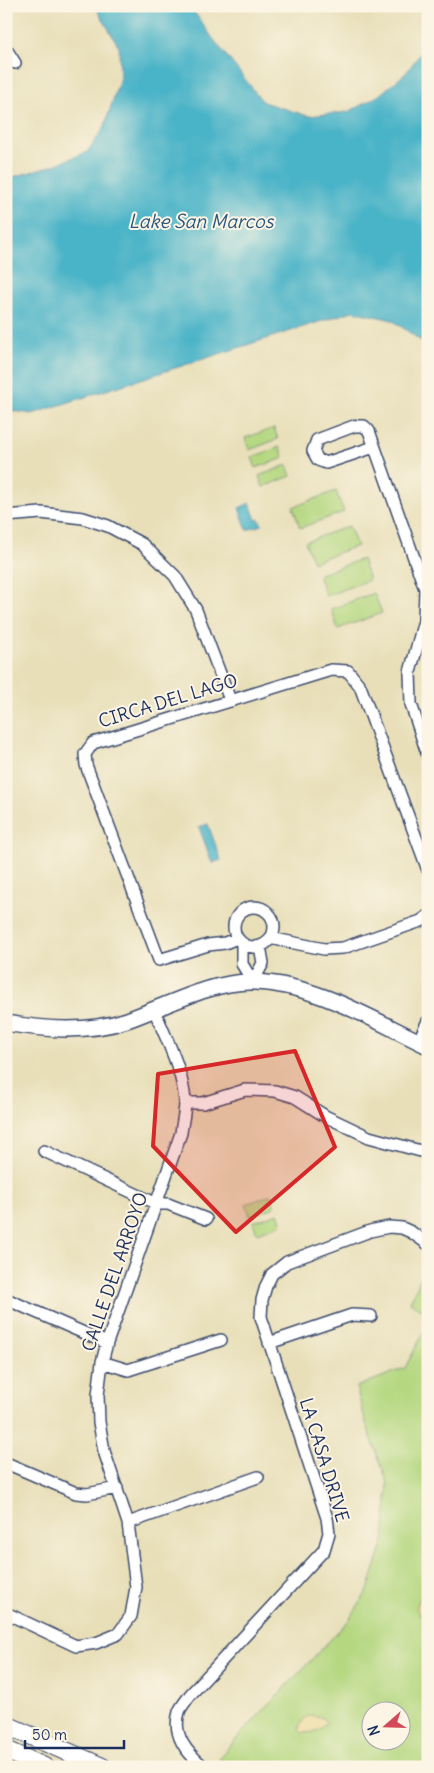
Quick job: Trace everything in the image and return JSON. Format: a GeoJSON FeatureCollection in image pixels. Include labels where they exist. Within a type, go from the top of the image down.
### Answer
{"type":"FeatureCollection","features":[{"type":"Feature","properties":{"kind":"main road"},"geometry":{"type":"LineString","coordinates":[[6,1725],[102,1767]]}},
{"type":"Feature","properties":{"kind":"main road"},"geometry":{"type":"LineString","coordinates":[[6,1750],[44,1767]]}},
{"type":"Feature","properties":{"kind":"street"},"geometry":{"type":"LineString","coordinates":[[6,49],[15,63]]}},
{"type":"Feature","properties":{"kind":"street"},"geometry":{"type":"LineString","coordinates":[[374,447],[326,462],[318,460],[313,451],[317,440],[354,426],[364,426],[368,431],[374,447],[425,589],[424,621],[410,672],[411,704],[426,749]]}},
{"type":"Feature","properties":{"kind":"street"},"geometry":{"type":"LineString","coordinates":[[6,516],[41,513],[83,518],[108,526],[142,544],[175,576],[196,610],[230,700]]}},
{"type":"Feature","properties":{"kind":"street","name":"CIRCA DEL LAGO"},"geometry":{"type":"LineString","coordinates":[[260,946],[254,947],[239,941],[208,945],[159,960],[90,774],[85,754],[93,743],[331,670],[348,671],[360,686],[428,870]]}},
{"type":"Feature","properties":{"kind":"street"},"geometry":{"type":"LineString","coordinates":[[251,908],[263,910],[272,920],[273,932],[270,938],[260,946],[263,963],[253,982],[242,964],[239,941],[234,932],[239,914],[251,908]]}},
{"type":"Feature","properties":{"kind":"street"},"geometry":{"type":"LineString","coordinates":[[270,938],[324,949],[343,948],[421,921],[428,916]]}},
{"type":"Feature","properties":{"kind":"street"},"geometry":{"type":"LineString","coordinates":[[6,1023],[51,1029],[90,1028],[127,1020],[219,986],[253,982],[286,985],[332,1000],[423,1044],[428,1021]]}},
{"type":"Feature","properties":{"kind":"street","name":"CALLE DEL ARROYO"},"geometry":{"type":"LineString","coordinates":[[6,1613],[76,1646],[96,1643],[118,1634],[131,1616],[136,1587],[128,1523],[104,1451],[99,1422],[98,1395],[102,1362],[107,1342],[158,1204],[181,1134],[185,1103],[176,1064],[154,1009]]}},
{"type":"Feature","properties":{"kind":"street"},"geometry":{"type":"LineString","coordinates":[[185,1103],[203,1103],[245,1090],[275,1091],[295,1097],[325,1116],[369,1137],[428,1153]]}},
{"type":"Feature","properties":{"kind":"street"},"geometry":{"type":"LineString","coordinates":[[44,1151],[158,1204],[168,1204],[206,1219]]}},
{"type":"Feature","properties":{"kind":"street","name":"LA CASA DRIVE"},"geometry":{"type":"LineString","coordinates":[[204,1767],[191,1757],[181,1743],[177,1726],[179,1710],[190,1695],[324,1550],[329,1533],[326,1518],[261,1317],[262,1300],[266,1286],[272,1274],[287,1262],[370,1231],[389,1227],[402,1228],[428,1244]]}},
{"type":"Feature","properties":{"kind":"street"},"geometry":{"type":"LineString","coordinates":[[6,1299],[107,1342]]}},
{"type":"Feature","properties":{"kind":"street"},"geometry":{"type":"LineString","coordinates":[[269,1343],[352,1314],[371,1316]]}},
{"type":"Feature","properties":{"kind":"street"},"geometry":{"type":"LineString","coordinates":[[102,1362],[128,1370],[221,1340]]}},
{"type":"Feature","properties":{"kind":"street"},"geometry":{"type":"LineString","coordinates":[[6,1463],[76,1493],[87,1494],[117,1488]]}},
{"type":"Feature","properties":{"kind":"street"},"geometry":{"type":"LineString","coordinates":[[128,1523],[258,1477]]}},
{"type":"Feature","properties":{"kind":"highlighted area"},"geometry":{"type":"Polygon","coordinates":[[[295,1051],[335,1147],[236,1232],[153,1146],[158,1074],[295,1051]]]}},
{"type":"Feature","properties":{"kind":"green space"},"geometry":{"type":"Polygon","coordinates":[[[274,428],[278,439],[249,450],[245,438],[274,428]]]}},
{"type":"Feature","properties":{"kind":"green space"},"geometry":{"type":"Polygon","coordinates":[[[280,447],[284,458],[256,468],[252,457],[280,447]]]}},
{"type":"Feature","properties":{"kind":"green space"},"geometry":{"type":"Polygon","coordinates":[[[287,465],[291,476],[263,487],[259,476],[287,465]]]}},
{"type":"Feature","properties":{"kind":"green space"},"geometry":{"type":"Polygon","coordinates":[[[336,491],[344,512],[300,528],[293,507],[336,491]]]}},
{"type":"Feature","properties":{"kind":"green space"},"geometry":{"type":"Polygon","coordinates":[[[349,526],[357,546],[313,562],[305,542],[349,526]]]}},
{"type":"Feature","properties":{"kind":"green space"},"geometry":{"type":"Polygon","coordinates":[[[362,559],[369,580],[326,596],[318,575],[362,559]]]}},
{"type":"Feature","properties":{"kind":"green space"},"geometry":{"type":"Polygon","coordinates":[[[374,593],[382,613],[338,629],[331,609],[374,593]]]}},
{"type":"Feature","properties":{"kind":"green space"},"geometry":{"type":"Polygon","coordinates":[[[271,1195],[275,1207],[250,1216],[246,1204],[271,1195]]]}},
{"type":"Feature","properties":{"kind":"green space"},"geometry":{"type":"Polygon","coordinates":[[[278,1213],[282,1224],[257,1233],[253,1222],[278,1213]]]}},
{"type":"Feature","properties":{"kind":"green space"},"geometry":{"type":"Polygon","coordinates":[[[428,1262],[428,1314],[410,1302],[428,1262]]]}},
{"type":"Feature","properties":{"kind":"green space"},"geometry":{"type":"Polygon","coordinates":[[[428,1324],[428,1767],[218,1767],[221,1755],[349,1620],[368,1590],[384,1541],[388,1484],[367,1426],[356,1387],[405,1368],[428,1324]]]}},
{"type":"Feature","properties":{"kind":"sand"},"geometry":{"type":"Polygon","coordinates":[[[428,1583],[428,1610],[420,1614],[416,1607],[428,1583]]]}},
{"type":"Feature","properties":{"kind":"sand"},"geometry":{"type":"Polygon","coordinates":[[[309,1716],[318,1716],[326,1722],[322,1728],[316,1731],[302,1733],[299,1730],[300,1726],[309,1716]]]}},
{"type":"Feature","properties":{"kind":"water","name":"Lake San Marcos"},"geometry":{"type":"Polygon","coordinates":[[[95,6],[190,6],[263,102],[308,116],[348,112],[378,96],[406,73],[428,43],[428,346],[392,320],[353,311],[32,414],[6,410],[6,179],[51,166],[87,152],[104,128],[120,78],[119,47],[95,6]]]}},
{"type":"Feature","properties":{"kind":"water"},"geometry":{"type":"Polygon","coordinates":[[[250,503],[256,520],[259,519],[262,525],[247,530],[239,508],[250,503]]]}},
{"type":"Feature","properties":{"kind":"water"},"geometry":{"type":"Polygon","coordinates":[[[208,824],[221,860],[212,863],[199,827],[208,824]]]}}]}
